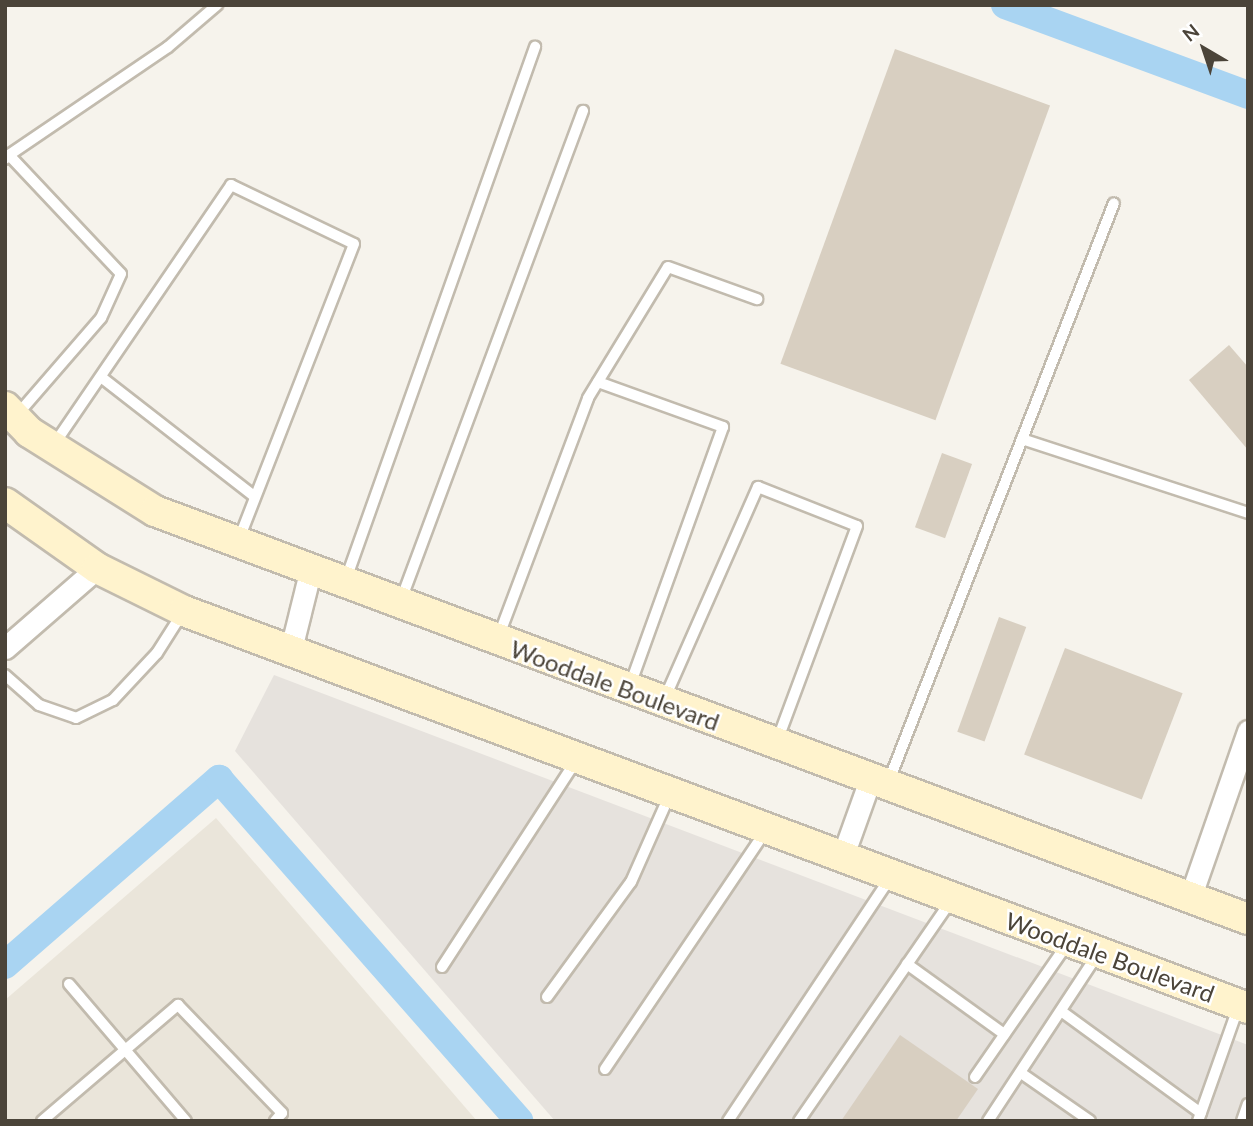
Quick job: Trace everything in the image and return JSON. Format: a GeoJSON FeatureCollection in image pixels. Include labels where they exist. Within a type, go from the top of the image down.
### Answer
{"type":"FeatureCollection","features":[{"type":"Feature","properties":{"kind":"street","name":"Wooddale Boulevard"},"geometry":{"type":"LineString","coordinates":[[10,412],[53,447],[155,511],[344,585],[1248,919]]}},
{"type":"Feature","properties":{"kind":"street","name":"Wooddale Boulevard"},"geometry":{"type":"LineString","coordinates":[[5,503],[97,568],[184,611],[290,653],[1244,1007]]}},
{"type":"Feature","properties":{"kind":"street"},"geometry":{"type":"LineString","coordinates":[[5,648],[97,568]]}},
{"type":"Feature","properties":{"kind":"street"},"geometry":{"type":"LineString","coordinates":[[290,653],[310,572]]}},
{"type":"Feature","properties":{"kind":"street"},"geometry":{"type":"LineString","coordinates":[[1190,898],[1248,731]]}},
{"type":"Feature","properties":{"kind":"street"},"geometry":{"type":"LineString","coordinates":[[842,858],[879,783]]}},
{"type":"Feature","properties":{"kind":"lane"},"geometry":{"type":"LineString","coordinates":[[10,412],[102,318],[121,274],[7,157],[168,47],[217,5]]}},
{"type":"Feature","properties":{"kind":"lane"},"geometry":{"type":"LineString","coordinates":[[344,585],[534,47]]}},
{"type":"Feature","properties":{"kind":"lane"},"geometry":{"type":"LineString","coordinates":[[400,605],[583,111]]}},
{"type":"Feature","properties":{"kind":"lane"},"geometry":{"type":"LineString","coordinates":[[53,447],[231,185],[354,244],[237,543]]}},
{"type":"Feature","properties":{"kind":"lane"},"geometry":{"type":"LineString","coordinates":[[879,783],[1023,439],[1114,203]]}},
{"type":"Feature","properties":{"kind":"lane"},"geometry":{"type":"LineString","coordinates":[[497,641],[598,382],[668,267],[757,299]]}},
{"type":"Feature","properties":{"kind":"lane"},"geometry":{"type":"LineString","coordinates":[[101,377],[255,497]]}},
{"type":"Feature","properties":{"kind":"lane"},"geometry":{"type":"LineString","coordinates":[[598,382],[723,427],[629,690]]}},
{"type":"Feature","properties":{"kind":"lane"},"geometry":{"type":"LineString","coordinates":[[1023,439],[1248,513]]}},
{"type":"Feature","properties":{"kind":"lane"},"geometry":{"type":"LineString","coordinates":[[663,703],[758,487],[857,526],[776,745]]}},
{"type":"Feature","properties":{"kind":"lane"},"geometry":{"type":"LineString","coordinates":[[5,675],[39,705],[76,718],[113,700],[157,653],[184,611]]}},
{"type":"Feature","properties":{"kind":"lane"},"geometry":{"type":"LineString","coordinates":[[442,967],[577,760]]}},
{"type":"Feature","properties":{"kind":"lane"},"geometry":{"type":"LineString","coordinates":[[547,997],[631,882],[670,794]]}},
{"type":"Feature","properties":{"kind":"lane"},"geometry":{"type":"LineString","coordinates":[[605,1069],[766,830]]}},
{"type":"Feature","properties":{"kind":"lane"},"geometry":{"type":"LineString","coordinates":[[728,1121],[891,876]]}},
{"type":"Feature","properties":{"kind":"lane"},"geometry":{"type":"LineString","coordinates":[[799,1121],[952,899]]}},
{"type":"Feature","properties":{"kind":"lane"},"geometry":{"type":"LineString","coordinates":[[975,1077],[1068,942]]}},
{"type":"Feature","properties":{"kind":"lane"},"geometry":{"type":"LineString","coordinates":[[988,1121],[1098,953]]}},
{"type":"Feature","properties":{"kind":"lane"},"geometry":{"type":"LineString","coordinates":[[907,964],[1004,1034]]}},
{"type":"Feature","properties":{"kind":"lane"},"geometry":{"type":"LineString","coordinates":[[69,984],[186,1121]]}},
{"type":"Feature","properties":{"kind":"lane"},"geometry":{"type":"LineString","coordinates":[[42,1121],[178,1005],[282,1114],[275,1121]]}},
{"type":"Feature","properties":{"kind":"lane"},"geometry":{"type":"LineString","coordinates":[[1061,1011],[1199,1117],[1244,1007]]}},
{"type":"Feature","properties":{"kind":"lane"},"geometry":{"type":"LineString","coordinates":[[1021,1073],[1090,1121]]}},
{"type":"Feature","properties":{"kind":"lane"},"geometry":{"type":"LineString","coordinates":[[1241,1121],[1248,1104]]}},
{"type":"Feature","properties":{"kind":"shaded area"},"geometry":{"type":"Polygon","coordinates":[[[274,675],[1248,1045],[1248,1121],[555,1121],[235,751],[274,675]]]}},
{"type":"Feature","properties":{"kind":"shaded area"},"geometry":{"type":"Polygon","coordinates":[[[216,818],[477,1121],[5,1121],[5,1000],[216,818]]]}},
{"type":"Feature","properties":{"kind":"building"},"geometry":{"type":"Polygon","coordinates":[[[895,49],[1050,105],[935,420],[780,364],[895,49]]]}},
{"type":"Feature","properties":{"kind":"building"},"geometry":{"type":"Polygon","coordinates":[[[1229,345],[1248,367],[1248,450],[1189,380],[1229,345]]]}},
{"type":"Feature","properties":{"kind":"building"},"geometry":{"type":"Polygon","coordinates":[[[942,453],[972,464],[945,538],[915,527],[942,453]]]}},
{"type":"Feature","properties":{"kind":"building"},"geometry":{"type":"Polygon","coordinates":[[[999,617],[1026,627],[985,742],[957,732],[999,617]]]}},
{"type":"Feature","properties":{"kind":"building"},"geometry":{"type":"Polygon","coordinates":[[[1065,648],[1183,693],[1142,800],[1024,754],[1065,648]]]}},
{"type":"Feature","properties":{"kind":"building"},"geometry":{"type":"Polygon","coordinates":[[[900,1035],[978,1089],[956,1121],[841,1121],[900,1035]]]}},
{"type":"Feature","properties":{"kind":"waterway"},"geometry":{"type":"LineString","coordinates":[[1005,5],[1248,95]]}},
{"type":"Feature","properties":{"kind":"waterway"},"geometry":{"type":"LineString","coordinates":[[5,965],[219,779],[519,1121]]}}]}
